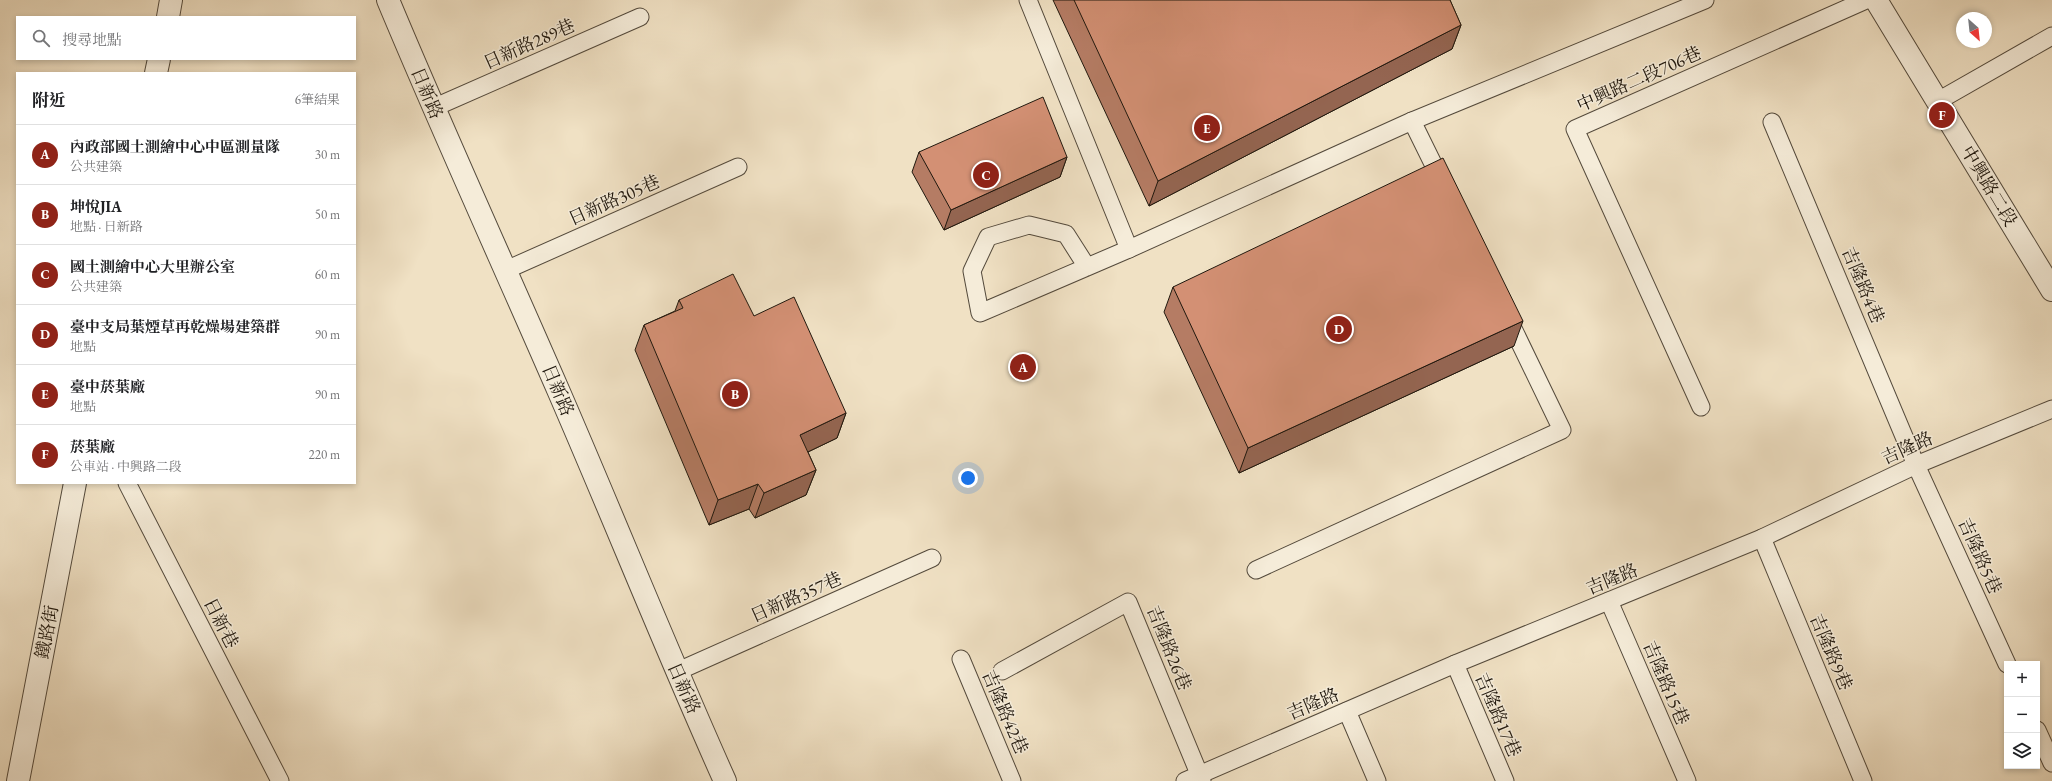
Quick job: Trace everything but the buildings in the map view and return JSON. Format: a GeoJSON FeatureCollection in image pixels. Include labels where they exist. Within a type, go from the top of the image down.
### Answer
{"type":"FeatureCollection","features":[{"type":"Feature","properties":{"kind":"street"},"geometry":{"type":"LineString","coordinates":[[168,16],[171,0]]}},
{"type":"Feature","properties":{"kind":"street","name":"日新路"},"geometry":{"type":"LineString","coordinates":[[388,0],[433,108],[506,270],[676,672],[725,781]]}},
{"type":"Feature","properties":{"kind":"street","name":"中興路二段"},"geometry":{"type":"LineString","coordinates":[[1876,0],[2052,290]]}},
{"type":"Feature","properties":{"kind":"street"},"geometry":{"type":"LineString","coordinates":[[156,72],[159,60]]}},
{"type":"Feature","properties":{"kind":"street","name":"鐵路街"},"geometry":{"type":"LineString","coordinates":[[18,781],[75,484]]}},
{"type":"Feature","properties":{"kind":"lane"},"geometry":{"type":"LineString","coordinates":[[1028,0],[1129,249]]}},
{"type":"Feature","properties":{"kind":"lane"},"geometry":{"type":"LineString","coordinates":[[1087,267],[1066,234],[1029,225],[988,237],[972,271],[980,313],[1129,249],[1412,121],[1705,0]]}},
{"type":"Feature","properties":{"kind":"lane","name":"中興路二段706巷"},"geometry":{"type":"LineString","coordinates":[[1701,407],[1575,129],[1866,0]]}},
{"type":"Feature","properties":{"kind":"lane","name":"日新路289巷"},"geometry":{"type":"LineString","coordinates":[[433,108],[640,17]]}},
{"type":"Feature","properties":{"kind":"lane"},"geometry":{"type":"LineString","coordinates":[[1938,101],[2052,36]]}},
{"type":"Feature","properties":{"kind":"lane"},"geometry":{"type":"LineString","coordinates":[[1412,121],[1450,198]]}},
{"type":"Feature","properties":{"kind":"lane","name":"吉隆路4巷"},"geometry":{"type":"LineString","coordinates":[[1772,122],[1916,465]]}},
{"type":"Feature","properties":{"kind":"lane","name":"日新路305巷"},"geometry":{"type":"LineString","coordinates":[[506,270],[738,167]]}},
{"type":"Feature","properties":{"kind":"lane"},"geometry":{"type":"LineString","coordinates":[[1256,570],[1562,430],[1501,304]]}},
{"type":"Feature","properties":{"kind":"lane","name":"吉隆路"},"geometry":{"type":"LineString","coordinates":[[1195,779],[1455,664],[1762,538],[1916,465],[2052,409]]}},
{"type":"Feature","properties":{"kind":"lane","name":"吉隆路5巷"},"geometry":{"type":"LineString","coordinates":[[1916,465],[2006,661]]}},
{"type":"Feature","properties":{"kind":"lane","name":"日新巷"},"geometry":{"type":"LineString","coordinates":[[128,484],[280,781]]}},
{"type":"Feature","properties":{"kind":"lane","name":"吉隆路9巷"},"geometry":{"type":"LineString","coordinates":[[1762,538],[1863,781]]}},
{"type":"Feature","properties":{"kind":"lane","name":"日新路357巷"},"geometry":{"type":"LineString","coordinates":[[676,672],[932,558]]}},
{"type":"Feature","properties":{"kind":"lane","name":"吉隆路26巷"},"geometry":{"type":"LineString","coordinates":[[1002,671],[1128,602],[1195,779]]}},
{"type":"Feature","properties":{"kind":"lane","name":"吉隆路15巷"},"geometry":{"type":"LineString","coordinates":[[1609,602],[1687,781]]}},
{"type":"Feature","properties":{"kind":"lane","name":"吉隆路42巷"},"geometry":{"type":"LineString","coordinates":[[961,660],[1012,781]]}},
{"type":"Feature","properties":{"kind":"lane","name":"吉隆路17巷"},"geometry":{"type":"LineString","coordinates":[[1455,664],[1505,781]]}},
{"type":"Feature","properties":{"kind":"lane"},"geometry":{"type":"LineString","coordinates":[[1347,711],[1378,781]]}},
{"type":"Feature","properties":{"kind":"lane"},"geometry":{"type":"LineString","coordinates":[[2038,733],[2052,763]]}},
{"type":"Feature","properties":{"kind":"place","name":"菸葉廠"},"geometry":{"type":"Point","coordinates":[1942,115]}},
{"type":"Feature","properties":{"kind":"place","name":"臺中菸葉廠"},"geometry":{"type":"Point","coordinates":[1207,128]}},
{"type":"Feature","properties":{"kind":"place","name":"國土測繪中心大里辦公室"},"geometry":{"type":"Point","coordinates":[986,175]}},
{"type":"Feature","properties":{"kind":"place","name":"臺中支局葉煙草再乾燥場建築群"},"geometry":{"type":"Point","coordinates":[1339,329]}},
{"type":"Feature","properties":{"kind":"place","name":"內政部國土測繪中心中區測量隊"},"geometry":{"type":"Point","coordinates":[1023,367]}},
{"type":"Feature","properties":{"kind":"place","name":"坤悅JIA"},"geometry":{"type":"Point","coordinates":[735,394]}}]}
